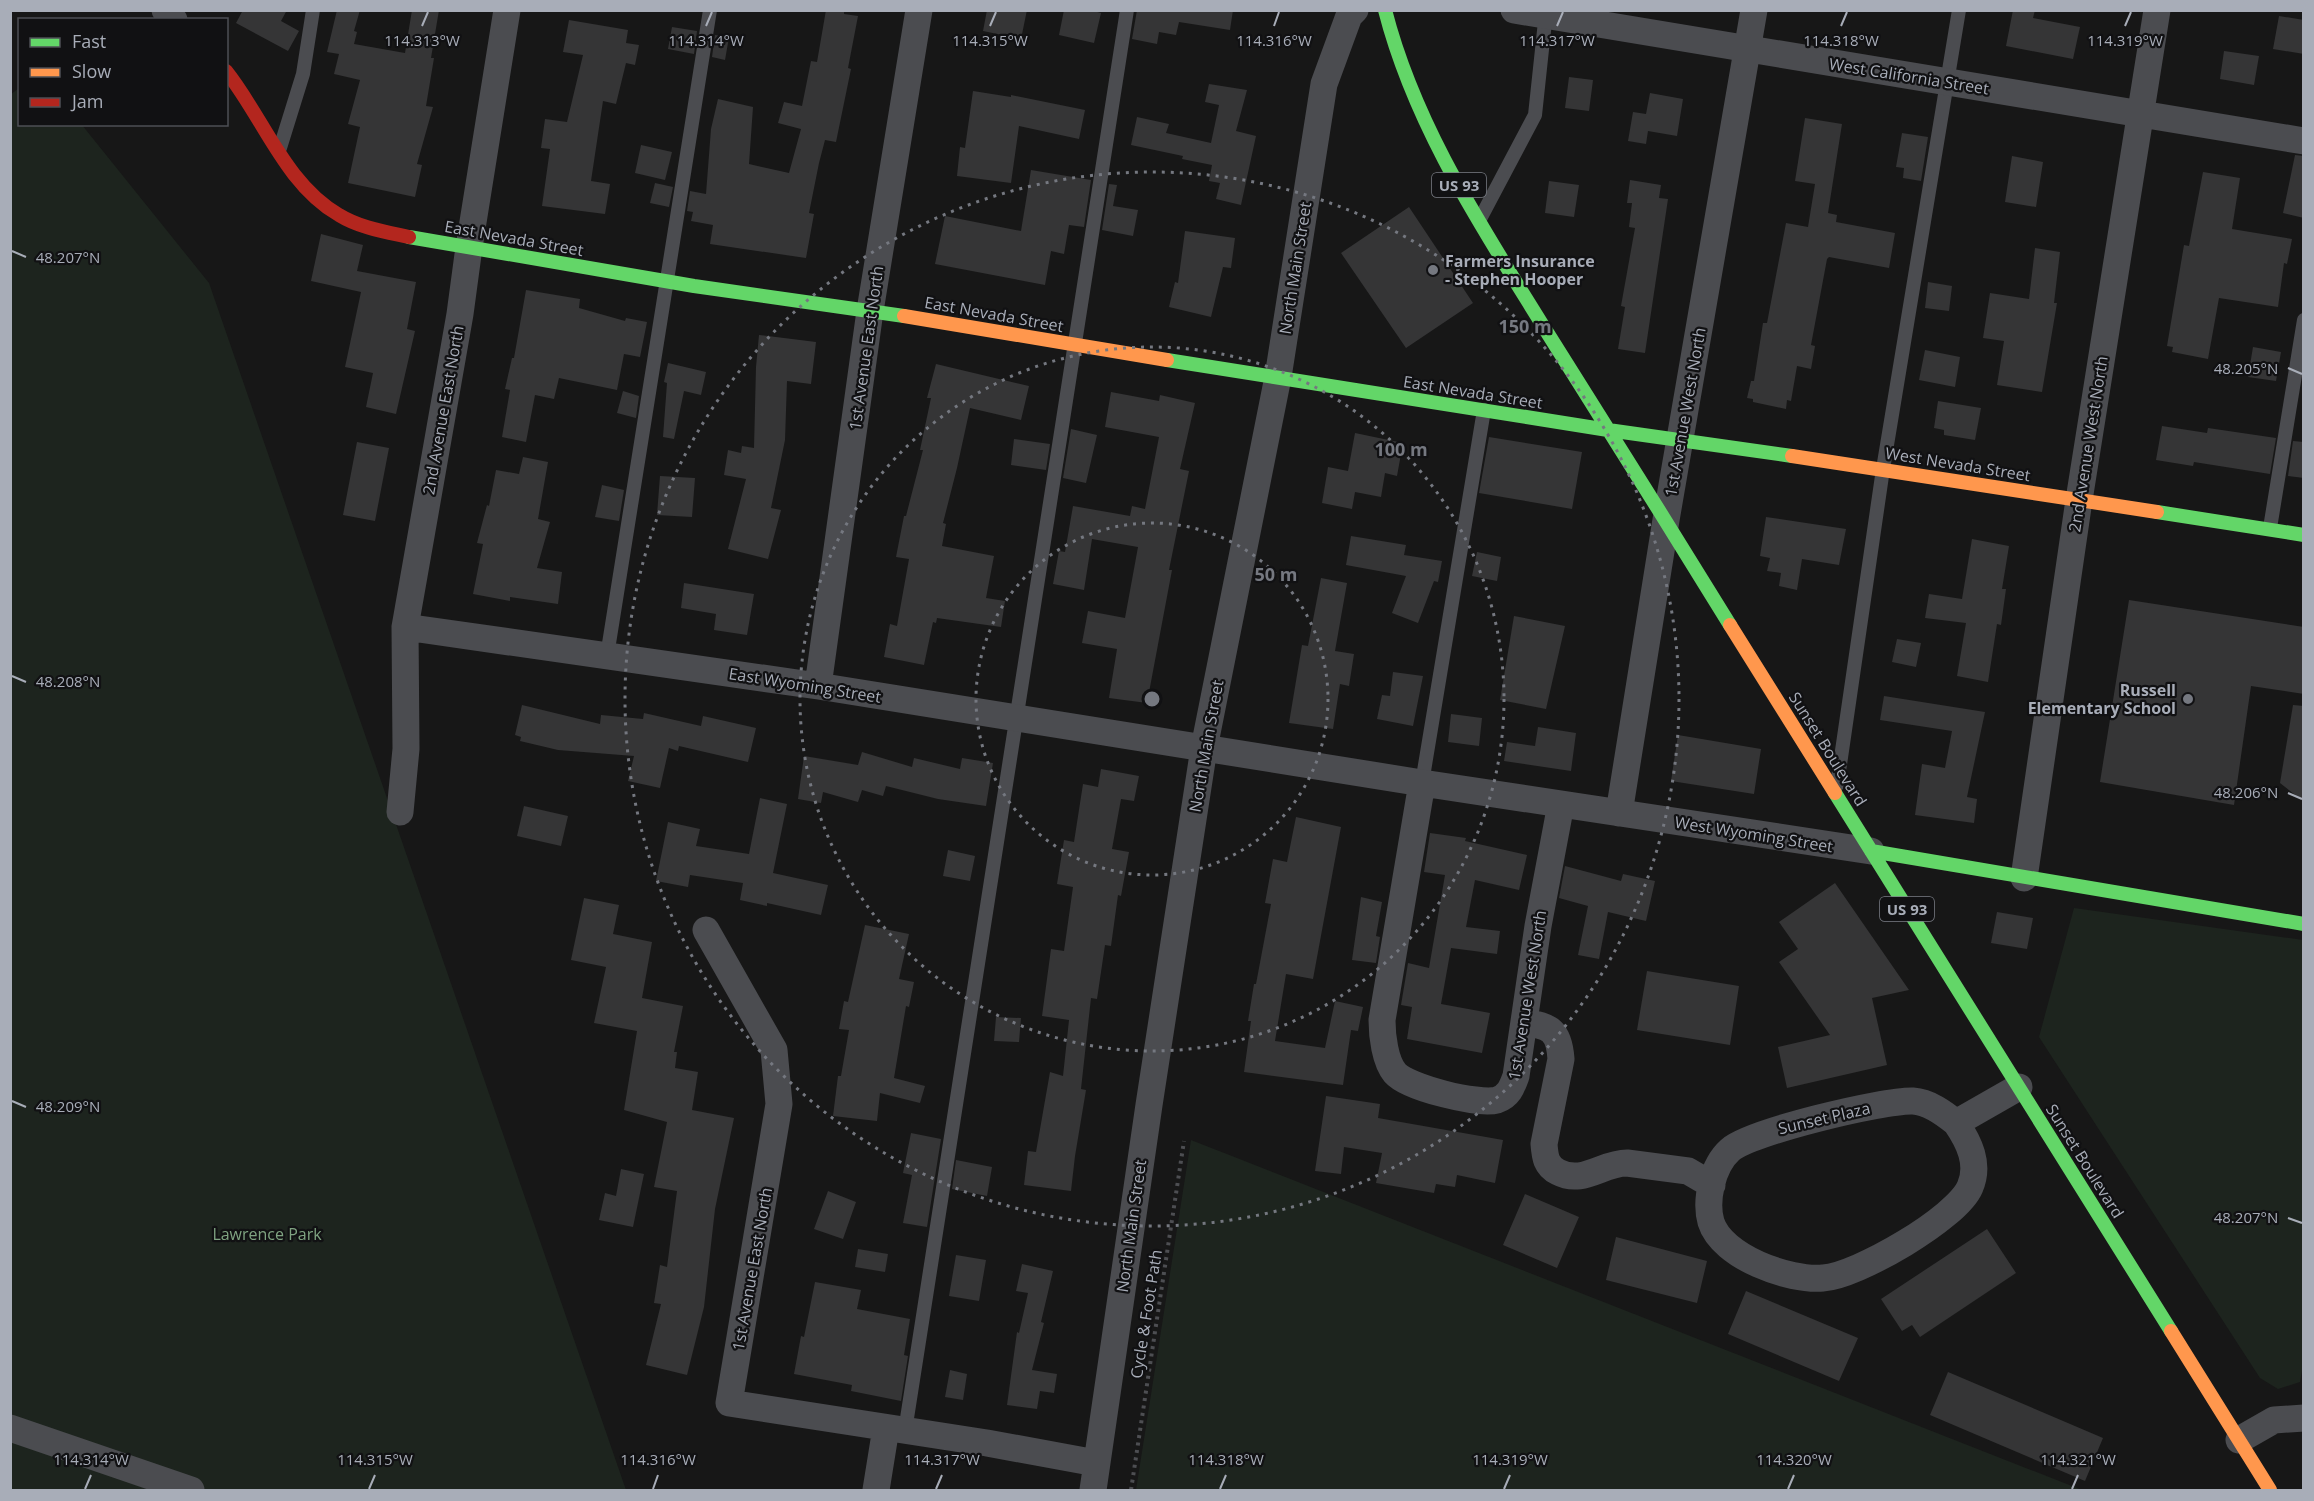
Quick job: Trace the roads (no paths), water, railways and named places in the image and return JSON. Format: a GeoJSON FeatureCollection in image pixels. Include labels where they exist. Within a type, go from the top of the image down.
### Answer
{"type":"FeatureCollection","features":[{"type":"Feature","properties":{"kind":"street","name":"2nd Avenue East North"},"geometry":{"type":"LineString","coordinates":[[400,812],[406,749],[405,627],[460,314],[507,10]]}},
{"type":"Feature","properties":{"kind":"street","name":"1st Avenue East North"},"geometry":{"type":"LineString","coordinates":[[818,686],[870,311],[919,10]]}},
{"type":"Feature","properties":{"kind":"street","name":"North Main Street"},"geometry":{"type":"LineString","coordinates":[[1093,1491],[1204,748],[1278,377],[1324,84],[1349,16],[1355,10]]}},
{"type":"Feature","properties":{"kind":"street","name":"Sunset Boulevard"},"geometry":{"type":"LineString","coordinates":[[1385,10],[1391,34],[1413,95],[1434,142],[1479,221],[2270,1491]]}},
{"type":"Feature","properties":{"kind":"street","name":"West California Street"},"geometry":{"type":"LineString","coordinates":[[1514,10],[1546,13],[1948,83],[2304,141]]}},
{"type":"Feature","properties":{"kind":"street","name":"1st Avenue West North"},"geometry":{"type":"LineString","coordinates":[[1620,813],[1666,520],[1754,10]]}},
{"type":"Feature","properties":{"kind":"street","name":"2nd Avenue West North"},"geometry":{"type":"LineString","coordinates":[[2024,878],[2079,500],[2157,10]]}},
{"type":"Feature","properties":{"kind":"street","name":"East Nevada Street"},"geometry":{"type":"LineString","coordinates":[[228,73],[242,89],[297,176],[319,201],[337,214],[395,234],[667,281],[870,311],[1608,430]]}},
{"type":"Feature","properties":{"kind":"street","name":"West Nevada Street"},"geometry":{"type":"LineString","coordinates":[[1608,430],[1883,469],[2304,535]]}},
{"type":"Feature","properties":{"kind":"street","name":"East Wyoming Street"},"geometry":{"type":"LineString","coordinates":[[405,627],[818,686],[1204,748]]}},
{"type":"Feature","properties":{"kind":"street","name":"West Wyoming Street"},"geometry":{"type":"LineString","coordinates":[[1204,748],[1871,851],[2304,924]]}},
{"type":"Feature","properties":{"kind":"street","name":"1st Avenue West North"},"geometry":{"type":"LineString","coordinates":[[1422,783],[1382,1020],[1382,1035],[1395,1074],[1407,1081],[1473,1100],[1497,1100],[1512,1089],[1516,1076],[1538,926],[1561,804]]}},
{"type":"Feature","properties":{"kind":"street","name":"1st Avenue East North"},"geometry":{"type":"LineString","coordinates":[[706,930],[774,1050],[779,1104],[729,1403],[896,1429]]}},
{"type":"Feature","properties":{"kind":"street"},"geometry":{"type":"LineString","coordinates":[[1524,1022],[1544,1025],[1551,1029],[1560,1047],[1561,1059],[1544,1144],[1545,1157],[1550,1168],[1568,1177],[1578,1178],[1619,1163],[1627,1163],[1688,1171],[1712,1185]]}},
{"type":"Feature","properties":{"kind":"street"},"geometry":{"type":"LineString","coordinates":[[1956,1123],[2019,1087]]}},
{"type":"Feature","properties":{"kind":"street","name":"Sunset Plaza"},"geometry":{"type":"LineString","coordinates":[[1912,1101],[1927,1104],[1956,1123],[1964,1135],[1974,1161],[1971,1186],[1965,1197],[1908,1241],[1861,1267],[1824,1279],[1800,1277],[1771,1268],[1731,1249],[1718,1236],[1710,1217],[1712,1185],[1721,1160],[1740,1143],[1771,1131],[1881,1105],[1912,1101]]}},
{"type":"Feature","properties":{"kind":"street"},"geometry":{"type":"LineString","coordinates":[[2239,1440],[2274,1420],[2304,1418]]}},
{"type":"Feature","properties":{"kind":"street"},"geometry":{"type":"LineString","coordinates":[[10,1428],[191,1491]]}},
{"type":"Feature","properties":{"kind":"street"},"geometry":{"type":"LineString","coordinates":[[876,1491],[896,1429],[1096,1463]]}},
{"type":"Feature","properties":{"kind":"lane"},"geometry":{"type":"LineString","coordinates":[[280,150],[303,74],[313,10]]}},
{"type":"Feature","properties":{"kind":"lane"},"geometry":{"type":"LineString","coordinates":[[607,656],[710,10]]}},
{"type":"Feature","properties":{"kind":"lane"},"geometry":{"type":"LineString","coordinates":[[896,1429],[1016,718],[1127,10]]}},
{"type":"Feature","properties":{"kind":"lane"},"geometry":{"type":"LineString","coordinates":[[1836,792],[1883,469],[1959,10]]}},
{"type":"Feature","properties":{"kind":"lane"},"geometry":{"type":"LineString","coordinates":[[1479,221],[1535,115],[1546,13]]}},
{"type":"Feature","properties":{"kind":"lane"},"geometry":{"type":"LineString","coordinates":[[2270,528],[2304,320]]}},
{"type":"Feature","properties":{"kind":"lane"},"geometry":{"type":"LineString","coordinates":[[1422,783],[1484,410]]}},
{"type":"Feature","properties":{"kind":"place","name":"Farmers Insurance - Stephen Hooper"},"geometry":{"type":"Point","coordinates":[1433,270]}},
{"type":"Feature","properties":{"kind":"place","name":"Russell Elementary School"},"geometry":{"type":"Point","coordinates":[2188,699]}},
{"type":"Feature","properties":{"kind":"park label","name":"Lawrence Park"},"geometry":{"type":"Point","coordinates":[267,1234]}}]}
